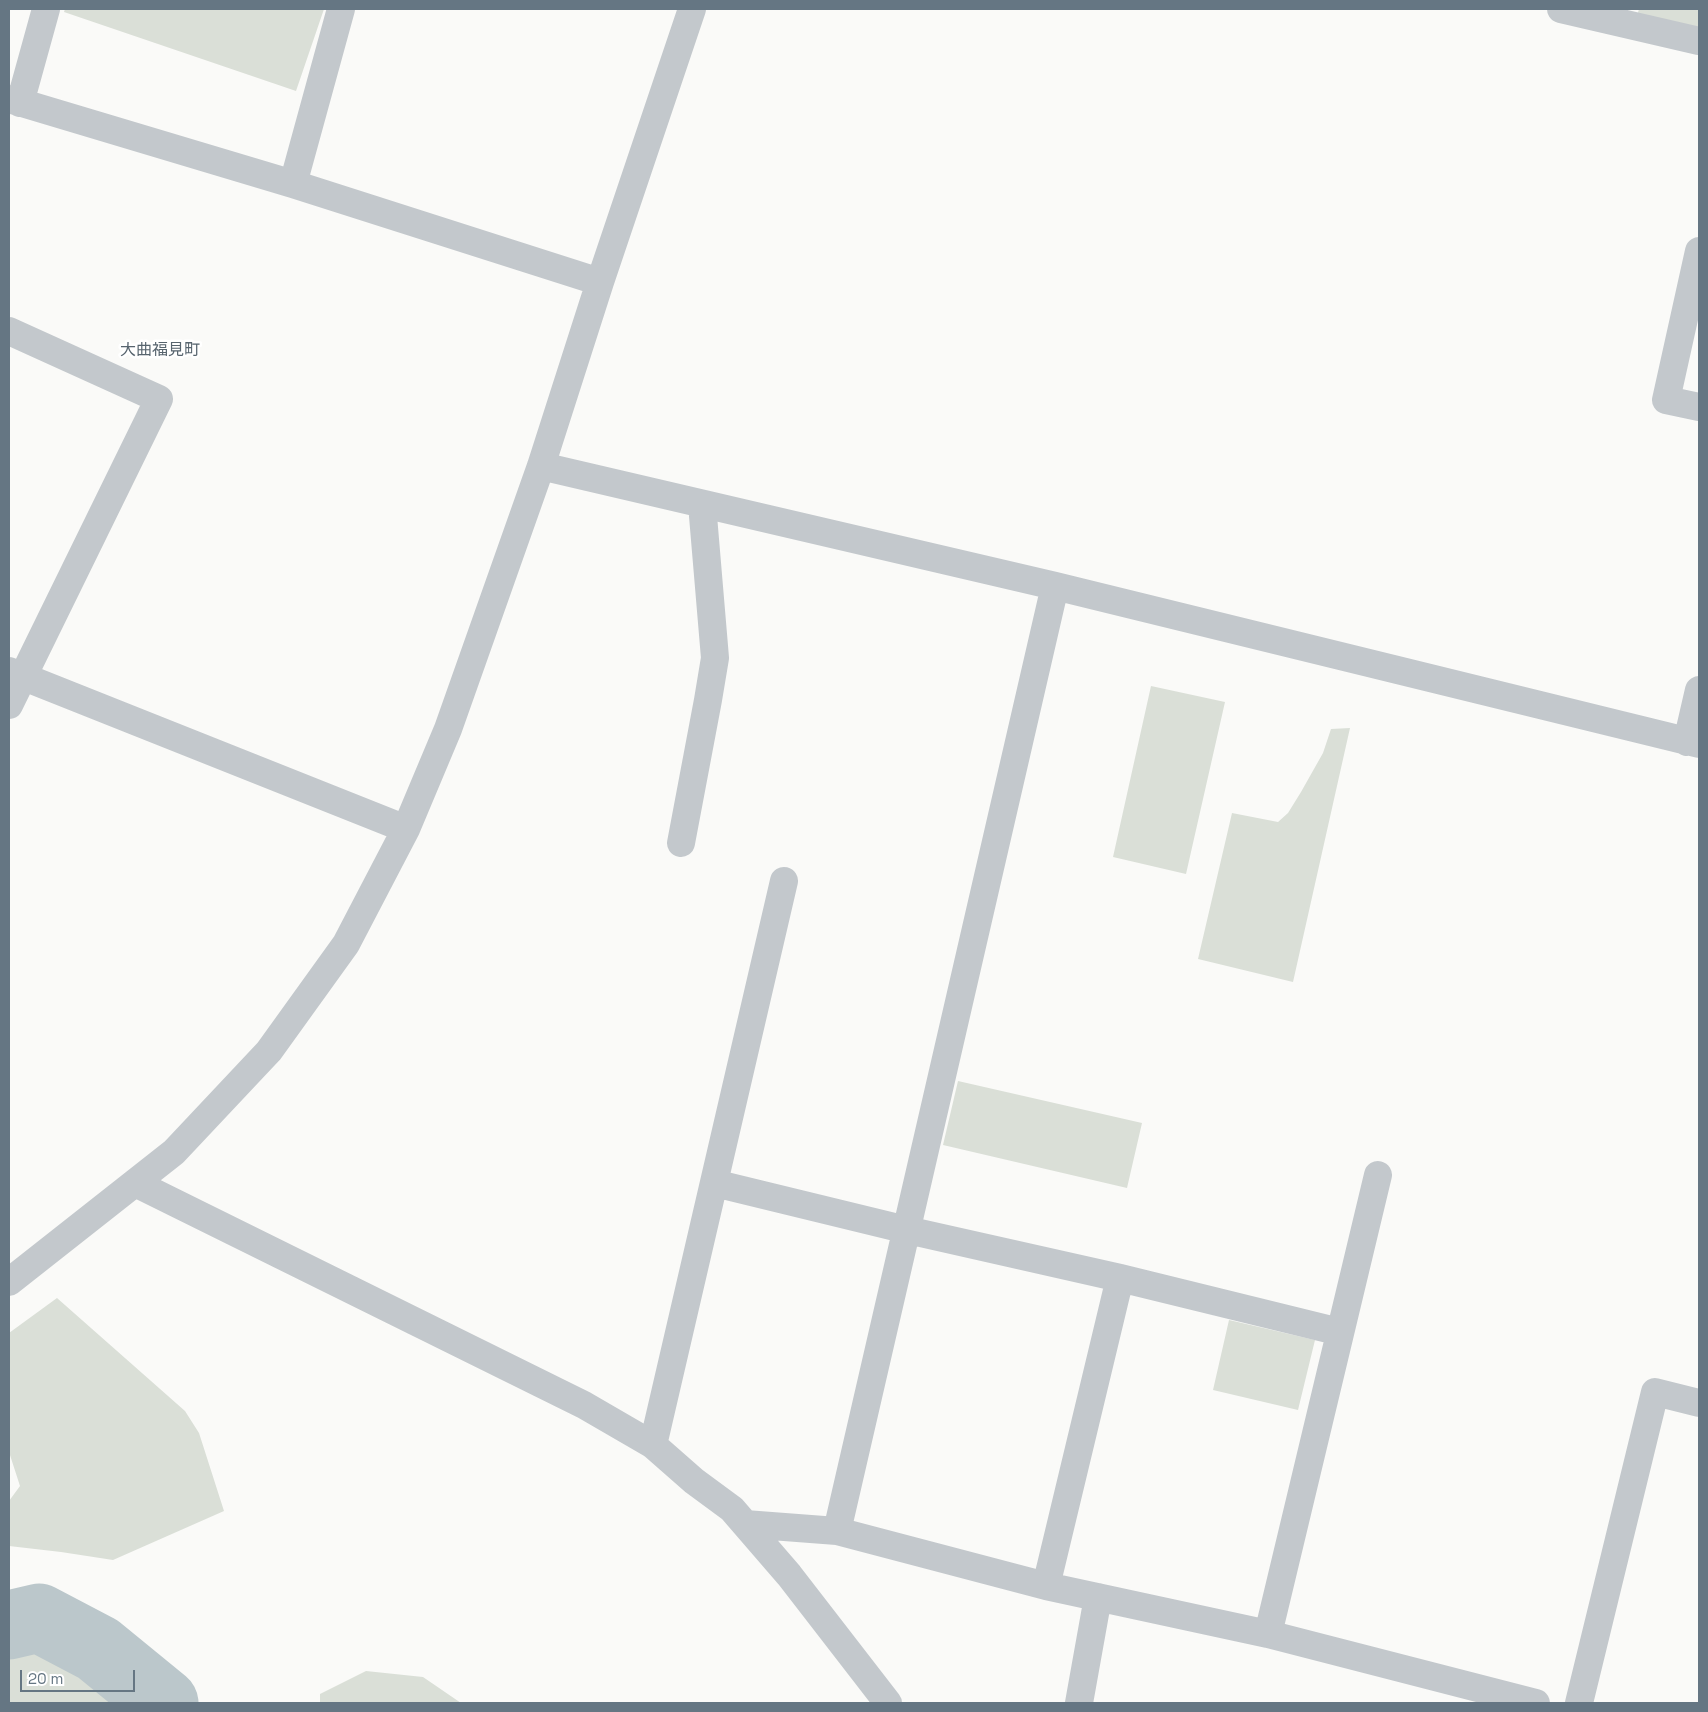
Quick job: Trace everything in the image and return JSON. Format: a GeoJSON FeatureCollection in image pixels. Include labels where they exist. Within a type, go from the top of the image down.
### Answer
{"type":"FeatureCollection","features":[{"type":"Feature","properties":{"kind":"street"},"geometry":{"type":"LineString","coordinates":[[46,9],[14,101],[293,184],[600,282]]}},
{"type":"Feature","properties":{"kind":"street"},"geometry":{"type":"LineString","coordinates":[[293,184],[341,9]]}},
{"type":"Feature","properties":{"kind":"street"},"geometry":{"type":"LineString","coordinates":[[9,1282],[174,1152],[269,1051],[346,944],[406,829],[448,728],[541,466],[600,282],[692,9]]}},
{"type":"Feature","properties":{"kind":"street"},"geometry":{"type":"LineString","coordinates":[[1561,9],[1699,41]]}},
{"type":"Feature","properties":{"kind":"street"},"geometry":{"type":"LineString","coordinates":[[1699,251],[1666,400],[1699,407]]}},
{"type":"Feature","properties":{"kind":"street"},"geometry":{"type":"LineString","coordinates":[[9,331],[158,399],[16,674],[9,705]]}},
{"type":"Feature","properties":{"kind":"street"},"geometry":{"type":"LineString","coordinates":[[541,466],[1055,586],[1693,743],[1699,690]]}},
{"type":"Feature","properties":{"kind":"street"},"geometry":{"type":"LineString","coordinates":[[680,843],[715,658],[702,504]]}},
{"type":"Feature","properties":{"kind":"street"},"geometry":{"type":"LineString","coordinates":[[837,1530],[1055,586]]}},
{"type":"Feature","properties":{"kind":"street"},"geometry":{"type":"LineString","coordinates":[[16,674],[406,829]]}},
{"type":"Feature","properties":{"kind":"street"},"geometry":{"type":"LineString","coordinates":[[653,1445],[784,881]]}},
{"type":"Feature","properties":{"kind":"street"},"geometry":{"type":"LineString","coordinates":[[1268,1634],[1378,1175]]}},
{"type":"Feature","properties":{"kind":"street"},"geometry":{"type":"LineString","coordinates":[[135,1183],[584,1405],[653,1445],[694,1481],[732,1510],[745,1524],[789,1575],[888,1703]]}},
{"type":"Feature","properties":{"kind":"street"},"geometry":{"type":"LineString","coordinates":[[714,1183],[907,1230],[1120,1278],[1340,1332]]}},
{"type":"Feature","properties":{"kind":"street"},"geometry":{"type":"LineString","coordinates":[[1046,1586],[1120,1278]]}},
{"type":"Feature","properties":{"kind":"street"},"geometry":{"type":"LineString","coordinates":[[1579,1703],[1655,1392],[1699,1404]]}},
{"type":"Feature","properties":{"kind":"street"},"geometry":{"type":"LineString","coordinates":[[745,1524],[837,1530],[1046,1586],[1268,1634],[1536,1703]]}},
{"type":"Feature","properties":{"kind":"street"},"geometry":{"type":"LineString","coordinates":[[1079,1703],[1098,1597]]}},
{"type":"Feature","properties":{"kind":"shaded area"},"geometry":{"type":"Polygon","coordinates":[[[65,9],[324,9],[296,91],[64,12],[65,9]]]}},
{"type":"Feature","properties":{"kind":"shaded area"},"geometry":{"type":"Polygon","coordinates":[[[1639,9],[1699,9],[1699,30],[1637,16],[1639,9]]]}},
{"type":"Feature","properties":{"kind":"shaded area"},"geometry":{"type":"Polygon","coordinates":[[[1151,686],[1225,702],[1186,874],[1113,857],[1151,686]]]}},
{"type":"Feature","properties":{"kind":"shaded area"},"geometry":{"type":"Polygon","coordinates":[[[1350,728],[1293,982],[1198,959],[1232,813],[1278,822],[1288,813],[1301,792],[1323,753],[1331,729],[1350,728]]]}},
{"type":"Feature","properties":{"kind":"shaded area"},"geometry":{"type":"Polygon","coordinates":[[[958,1081],[1142,1123],[1127,1188],[943,1145],[958,1081]]]}},
{"type":"Feature","properties":{"kind":"shaded area"},"geometry":{"type":"Polygon","coordinates":[[[57,1298],[185,1411],[199,1433],[224,1511],[113,1560],[9,1546],[9,1501],[20,1486],[9,1452],[9,1333],[57,1298]]]}},
{"type":"Feature","properties":{"kind":"shaded area"},"geometry":{"type":"Polygon","coordinates":[[[1229,1320],[1315,1340],[1298,1410],[1213,1390],[1229,1320]]]}},
{"type":"Feature","properties":{"kind":"shaded area"},"geometry":{"type":"Polygon","coordinates":[[[17,1648],[86,1659],[135,1703],[9,1703],[9,1654],[17,1648]]]}},
{"type":"Feature","properties":{"kind":"shaded area"},"geometry":{"type":"Polygon","coordinates":[[[366,1671],[423,1677],[461,1703],[320,1703],[320,1694],[366,1671]]]}},
{"type":"Feature","properties":{"kind":"waterway"},"geometry":{"type":"LineString","coordinates":[[9,1625],[39,1618],[98,1649],[164,1703]]}},
{"type":"Feature","properties":{"kind":"district","name":"大曲福見町"},"geometry":{"type":"Point","coordinates":[160,351]}}]}
